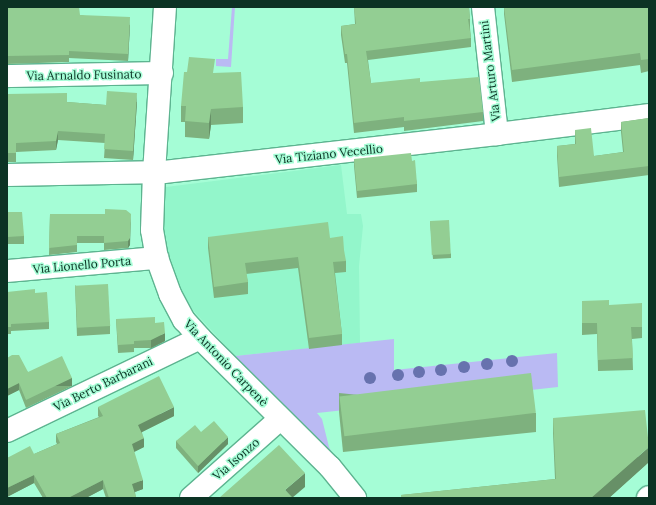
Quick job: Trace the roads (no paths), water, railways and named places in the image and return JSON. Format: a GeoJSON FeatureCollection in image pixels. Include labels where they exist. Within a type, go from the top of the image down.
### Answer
{"type":"FeatureCollection","features":[{"type":"Feature","properties":{"kind":"street","name":"Via Antonio Carpenè"},"geometry":{"type":"LineString","coordinates":[[165,7],[162,73],[154,173],[152,230],[157,258],[170,294],[184,320],[200,338],[330,467],[355,498]]}},
{"type":"Feature","properties":{"kind":"street","name":"Via Arturo Martini"},"geometry":{"type":"LineString","coordinates":[[483,7],[497,134]]}},
{"type":"Feature","properties":{"kind":"street","name":"Via Arnaldo Fusinato"},"geometry":{"type":"LineString","coordinates":[[7,76],[162,73]]}},
{"type":"Feature","properties":{"kind":"street","name":"Via Tiziano Vecellio"},"geometry":{"type":"LineString","coordinates":[[7,175],[154,173],[251,169],[497,134],[649,115]]}},
{"type":"Feature","properties":{"kind":"street","name":"Via Lionello Porta"},"geometry":{"type":"LineString","coordinates":[[7,271],[157,258]]}},
{"type":"Feature","properties":{"kind":"street","name":"Via Berto Barbarani"},"geometry":{"type":"LineString","coordinates":[[7,430],[200,338]]}},
{"type":"Feature","properties":{"kind":"street","name":"Via Isonzo"},"geometry":{"type":"LineString","coordinates":[[191,498],[280,419]]}}]}
